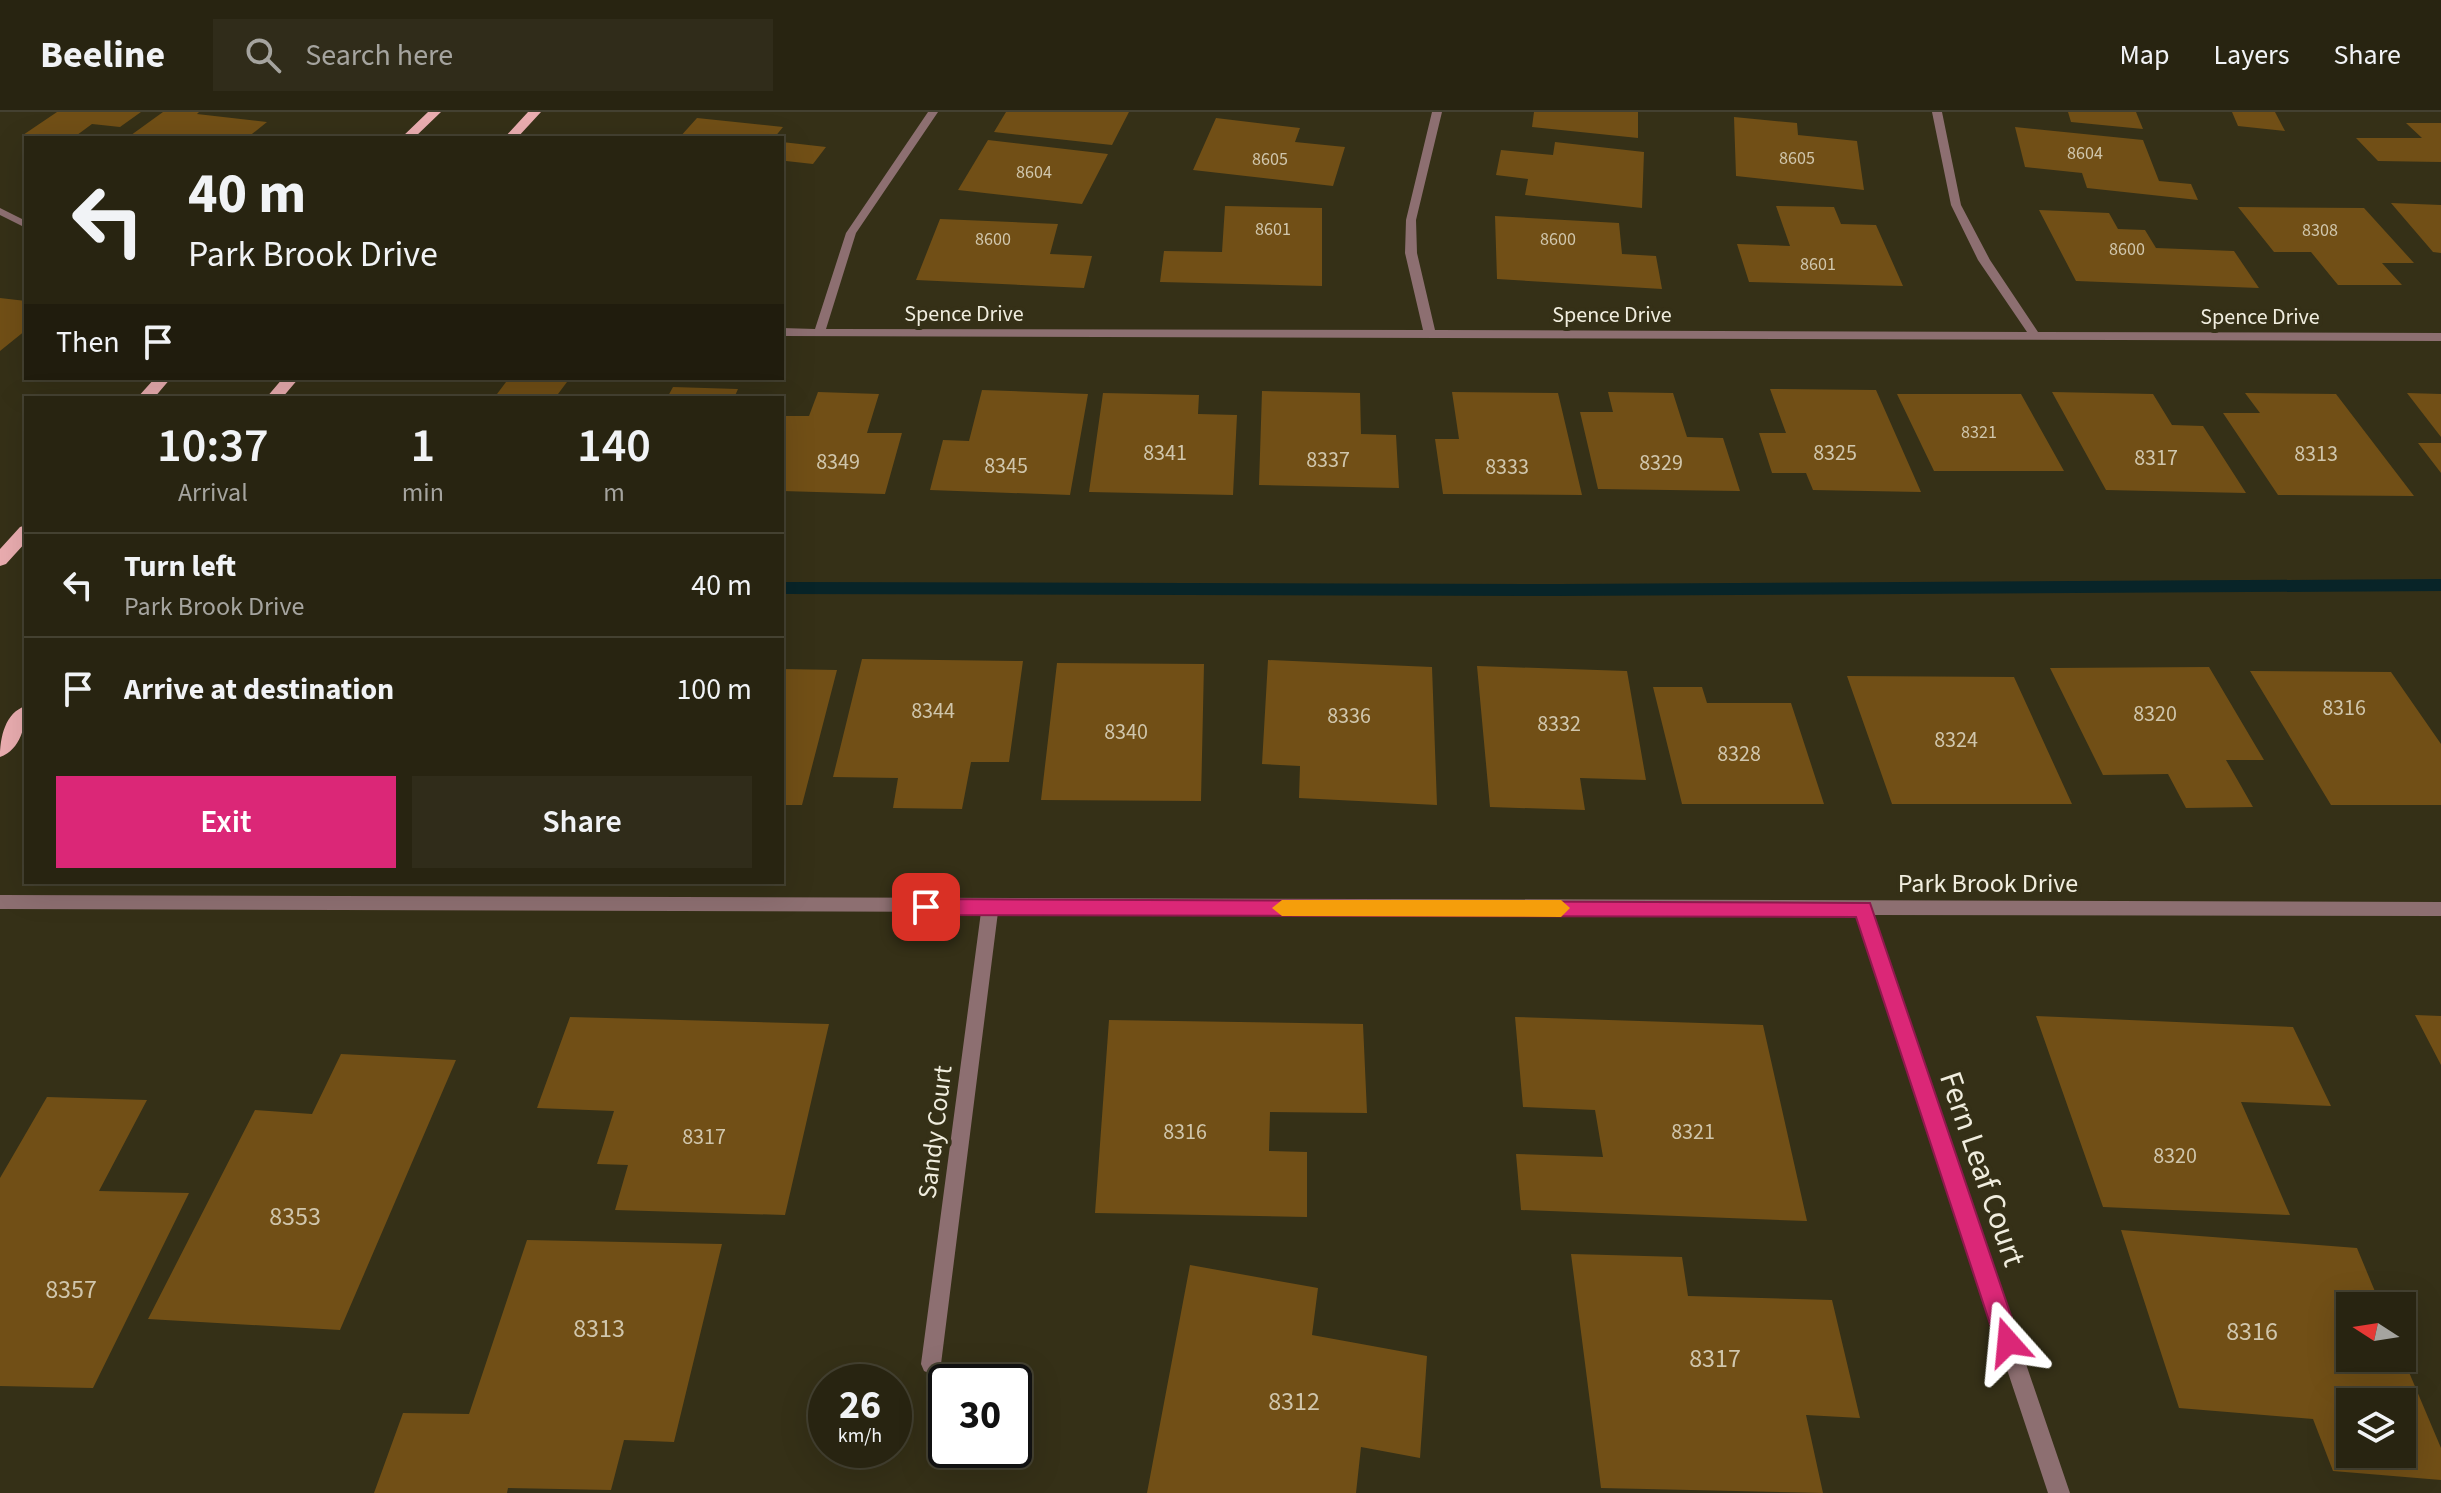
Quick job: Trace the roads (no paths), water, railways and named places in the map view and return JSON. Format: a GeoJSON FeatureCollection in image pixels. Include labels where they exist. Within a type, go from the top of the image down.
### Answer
{"type":"FeatureCollection","features":[{"type":"Feature","properties":{"kind":"main road"},"geometry":{"type":"LineString","coordinates":[[409,136],[435,112]]}},
{"type":"Feature","properties":{"kind":"main road"},"geometry":{"type":"LineString","coordinates":[[512,136],[535,112]]}},
{"type":"Feature","properties":{"kind":"main road"},"geometry":{"type":"LineString","coordinates":[[147,396],[161,380]]}},
{"type":"Feature","properties":{"kind":"main road"},"geometry":{"type":"LineString","coordinates":[[276,396],[289,380]]}},
{"type":"Feature","properties":{"kind":"main road"},"geometry":{"type":"LineString","coordinates":[[0,560],[24,533]]}},
{"type":"Feature","properties":{"kind":"main road"},"geometry":{"type":"LineString","coordinates":[[0,749],[24,716]]}},
{"type":"Feature","properties":{"kind":"street"},"geometry":{"type":"LineString","coordinates":[[819,333],[851,233],[933,112]]}},
{"type":"Feature","properties":{"kind":"street"},"geometry":{"type":"LineString","coordinates":[[1430,335],[1411,253],[1411,220],[1437,112]]}},
{"type":"Feature","properties":{"kind":"street"},"geometry":{"type":"LineString","coordinates":[[1937,112],[1956,205],[1984,260],[2035,336]]}},
{"type":"Feature","properties":{"kind":"street"},"geometry":{"type":"LineString","coordinates":[[0,211],[24,224]]}},
{"type":"Feature","properties":{"kind":"street","name":"Spence Drive"},"geometry":{"type":"LineString","coordinates":[[784,332],[2441,337]]}},
{"type":"Feature","properties":{"kind":"street","name":"Park Brook Drive"},"geometry":{"type":"LineString","coordinates":[[0,902],[2441,909]]}},
{"type":"Feature","properties":{"kind":"street","name":"Sandy Court"},"geometry":{"type":"LineString","coordinates":[[931,1364],[990,907]]}},
{"type":"Feature","properties":{"kind":"street","name":"Fern Leaf Court"},"geometry":{"type":"LineString","coordinates":[[1863,909],[2059,1493]]}},
{"type":"Feature","properties":{"kind":"waterway"},"geometry":{"type":"LineString","coordinates":[[784,588],[1559,590],[2441,585]]}}]}
